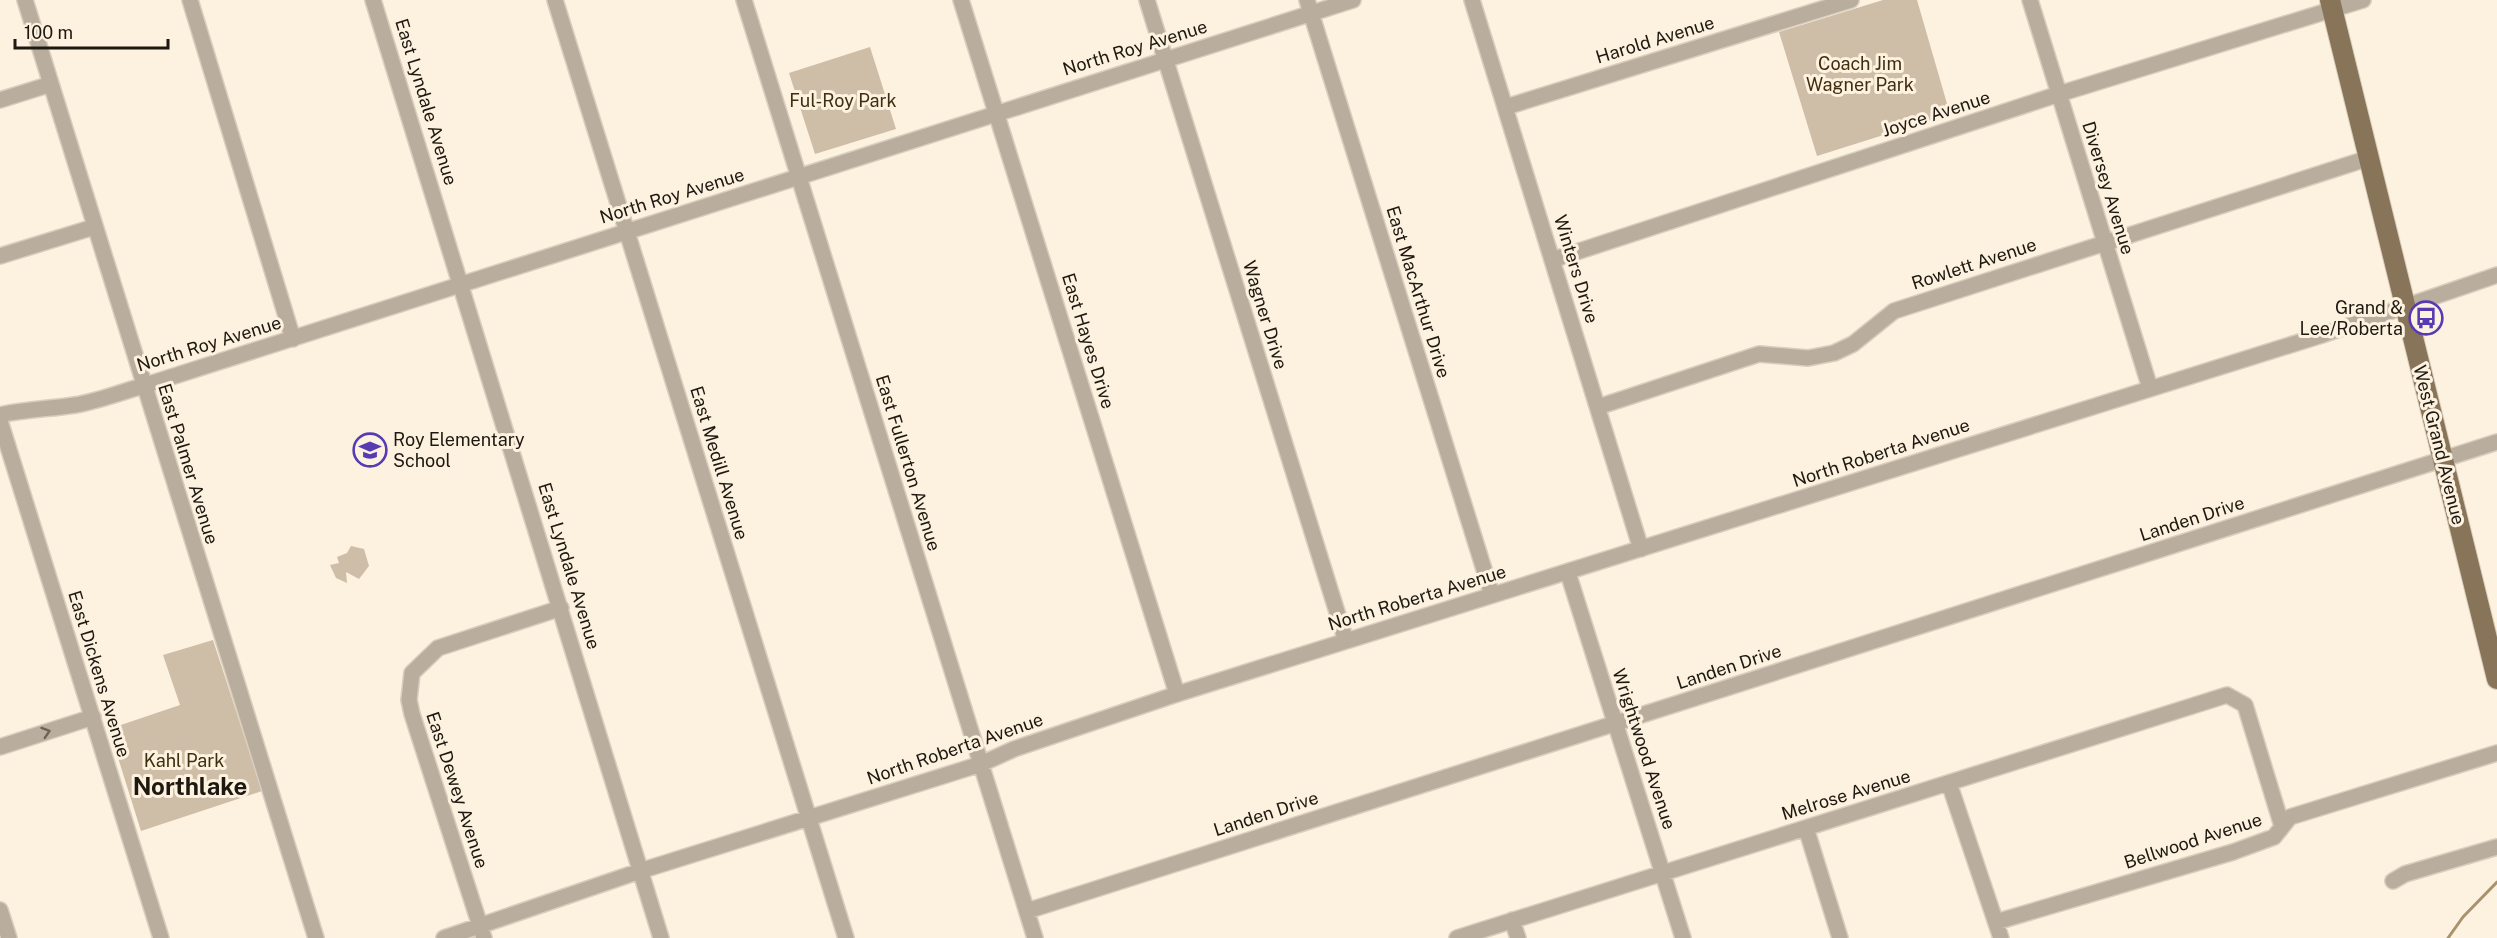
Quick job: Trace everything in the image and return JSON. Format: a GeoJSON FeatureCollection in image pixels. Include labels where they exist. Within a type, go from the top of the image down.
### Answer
{"type":"FeatureCollection","features":[{"type":"Feature","properties":{"kind":"main road","name":"West Grand Avenue"},"geometry":{"type":"LineString","coordinates":[[2331,5],[2497,679]]}},
{"type":"Feature","properties":{"kind":"street","name":"East Palmer Avenue"},"geometry":{"type":"LineString","coordinates":[[25,0],[316,938]]}},
{"type":"Feature","properties":{"kind":"street"},"geometry":{"type":"LineString","coordinates":[[190,0],[293,339]]}},
{"type":"Feature","properties":{"kind":"street","name":"East Lyndale Avenue"},"geometry":{"type":"LineString","coordinates":[[374,0],[662,938]]}},
{"type":"Feature","properties":{"kind":"street","name":"East Medill Avenue"},"geometry":{"type":"LineString","coordinates":[[555,0],[846,938]]}},
{"type":"Feature","properties":{"kind":"street","name":"East Fullerton Avenue"},"geometry":{"type":"LineString","coordinates":[[744,0],[1035,938]]}},
{"type":"Feature","properties":{"kind":"street","name":"East Hayes Drive"},"geometry":{"type":"LineString","coordinates":[[961,0],[1177,694]]}},
{"type":"Feature","properties":{"kind":"street","name":"Wagner Drive"},"geometry":{"type":"LineString","coordinates":[[1147,0],[1346,641]]}},
{"type":"Feature","properties":{"kind":"street","name":"North Roy Avenue"},"geometry":{"type":"LineString","coordinates":[[0,415],[22,410],[78,404],[143,386],[1166,59],[1309,7],[1353,0]]}},
{"type":"Feature","properties":{"kind":"street","name":"Winters Drive"},"geometry":{"type":"LineString","coordinates":[[1472,0],[1641,549]]}},
{"type":"Feature","properties":{"kind":"street","name":"Harold Avenue"},"geometry":{"type":"LineString","coordinates":[[1506,107],[1851,0]]}},
{"type":"Feature","properties":{"kind":"street","name":"Diversey Avenue"},"geometry":{"type":"LineString","coordinates":[[2030,0],[2150,388]]}},
{"type":"Feature","properties":{"kind":"street","name":"Joyce Avenue"},"geometry":{"type":"LineString","coordinates":[[1552,260],[2331,5],[2363,0]]}},
{"type":"Feature","properties":{"kind":"street","name":"East MacArthur Drive"},"geometry":{"type":"LineString","coordinates":[[1309,7],[1492,595]]}},
{"type":"Feature","properties":{"kind":"street"},"geometry":{"type":"LineString","coordinates":[[0,100],[51,84]]}},
{"type":"Feature","properties":{"kind":"street","name":"Rowlett Avenue"},"geometry":{"type":"LineString","coordinates":[[1598,407],[1758,354],[1808,358],[1834,353],[1853,344],[1894,311],[2104,241],[2369,158]]}},
{"type":"Feature","properties":{"kind":"street"},"geometry":{"type":"LineString","coordinates":[[0,256],[94,227]]}},
{"type":"Feature","properties":{"kind":"street","name":"North Roberta Avenue"},"geometry":{"type":"LineString","coordinates":[[444,938],[482,932],[640,871],[981,764],[1014,749],[1177,694],[2322,335],[2497,275]]}},
{"type":"Feature","properties":{"kind":"street","name":"East Dickens Avenue"},"geometry":{"type":"LineString","coordinates":[[0,421],[161,938]]}},
{"type":"Feature","properties":{"kind":"street","name":"Landen Drive"},"geometry":{"type":"LineString","coordinates":[[1027,911],[2497,442]]}},
{"type":"Feature","properties":{"kind":"street","name":"Wrightwood Avenue"},"geometry":{"type":"LineString","coordinates":[[1568,573],[1683,938]]}},
{"type":"Feature","properties":{"kind":"street","name":"East Dewey Avenue"},"geometry":{"type":"LineString","coordinates":[[482,932],[412,714],[409,700],[412,673],[438,648],[561,608]]}},
{"type":"Feature","properties":{"kind":"street","name":"Melrose Avenue"},"geometry":{"type":"LineString","coordinates":[[1457,938],[2227,695],[2245,705],[2282,826]]}},
{"type":"Feature","properties":{"kind":"street"},"geometry":{"type":"LineString","coordinates":[[0,747],[93,717]]}},
{"type":"Feature","properties":{"kind":"street","name":"Bellwood Avenue"},"geometry":{"type":"LineString","coordinates":[[1996,922],[2233,852],[2274,837],[2290,817],[2497,753]]}},
{"type":"Feature","properties":{"kind":"street"},"geometry":{"type":"LineString","coordinates":[[1949,783],[2001,938]]}},
{"type":"Feature","properties":{"kind":"street"},"geometry":{"type":"LineString","coordinates":[[1806,828],[1839,938]]}},
{"type":"Feature","properties":{"kind":"street"},"geometry":{"type":"LineString","coordinates":[[2393,881],[2405,874],[2497,847]]}},
{"type":"Feature","properties":{"kind":"street"},"geometry":{"type":"LineString","coordinates":[[0,910],[9,938]]}},
{"type":"Feature","properties":{"kind":"street"},"geometry":{"type":"LineString","coordinates":[[1512,920],[1518,938]]}},
{"type":"Feature","properties":{"kind":"green space","name":"Coach Jim Wagner Park"},"geometry":{"type":"Polygon","coordinates":[[[1883,0],[1917,0],[1950,114],[1817,156],[1779,32],[1883,0]]]}},
{"type":"Feature","properties":{"kind":"green space","name":"Ful-Roy Park"},"geometry":{"type":"Polygon","coordinates":[[[870,47],[896,129],[815,154],[789,73],[870,47]]]}},
{"type":"Feature","properties":{"kind":"green space"},"geometry":{"type":"Polygon","coordinates":[[[351,546],[364,549],[369,566],[359,579],[346,572],[347,583],[336,578],[330,565],[339,563],[337,557],[347,553],[351,546]]]}},
{"type":"Feature","properties":{"kind":"green space","name":"Kahl Park"},"geometry":{"type":"Polygon","coordinates":[[[213,640],[262,791],[141,831],[109,729],[180,705],[163,655],[213,640]]]}},
{"type":"Feature","properties":{"kind":"waterway"},"geometry":{"type":"LineString","coordinates":[[2448,938],[2463,917],[2497,882]]}},
{"type":"Feature","properties":{"kind":"place","name":"Grand & Lee/Roberta"},"geometry":{"type":"Point","coordinates":[2426,318]}},
{"type":"Feature","properties":{"kind":"place","name":"Roy Elementary School"},"geometry":{"type":"Point","coordinates":[370,450]}},
{"type":"Feature","properties":{"kind":"district","name":"Northlake"},"geometry":{"type":"Point","coordinates":[190,787]}}]}
